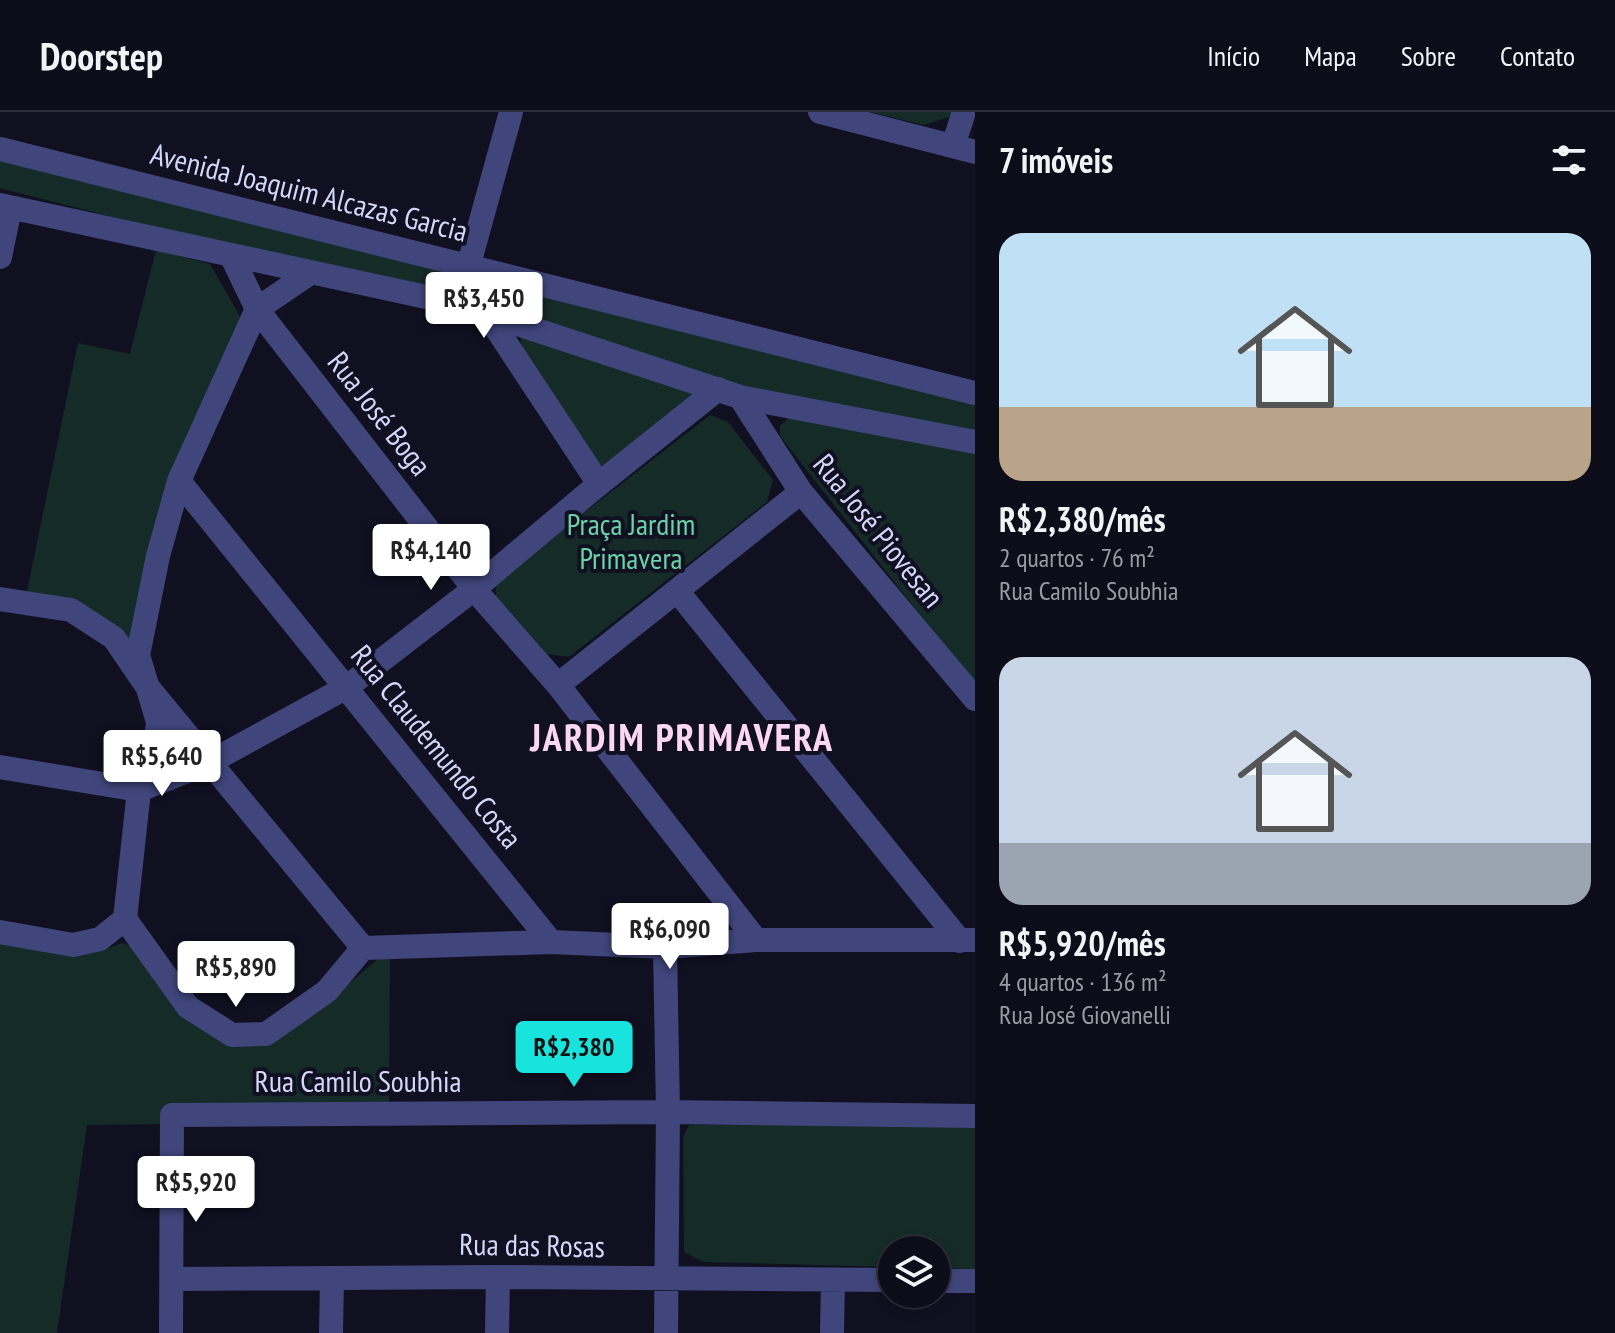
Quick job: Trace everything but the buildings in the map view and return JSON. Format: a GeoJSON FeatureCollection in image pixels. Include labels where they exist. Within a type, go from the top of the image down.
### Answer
{"type":"FeatureCollection","features":[{"type":"Feature","properties":{"kind":"street"},"geometry":{"type":"LineString","coordinates":[[454,303],[469,264],[511,112]]}},
{"type":"Feature","properties":{"kind":"street"},"geometry":{"type":"LineString","coordinates":[[820,112],[964,149],[964,112]]}},
{"type":"Feature","properties":{"kind":"street","name":"Avenida Joaquim Alcazas Garcia"},"geometry":{"type":"LineString","coordinates":[[0,149],[975,393]]}},
{"type":"Feature","properties":{"kind":"street"},"geometry":{"type":"LineString","coordinates":[[0,257],[5,206],[454,303],[729,393],[975,442]]}},
{"type":"Feature","properties":{"kind":"street","name":"Rua José Boga"},"geometry":{"type":"LineString","coordinates":[[232,257],[257,309],[474,589],[558,685],[756,940]]}},
{"type":"Feature","properties":{"kind":"street"},"geometry":{"type":"LineString","coordinates":[[310,273],[257,309],[179,481],[158,556],[138,655],[158,722],[154,754],[139,790],[125,919],[188,1007],[232,1035],[266,1034],[327,991],[363,948],[551,942],[665,947],[756,940],[967,940]]}},
{"type":"Feature","properties":{"kind":"street"},"geometry":{"type":"LineString","coordinates":[[488,316],[599,484]]}},
{"type":"Feature","properties":{"kind":"street"},"geometry":{"type":"LineString","coordinates":[[0,767],[139,790],[210,762],[347,687],[474,589],[599,484],[729,393]]}},
{"type":"Feature","properties":{"kind":"street","name":"Rua José Piovesan"},"geometry":{"type":"LineString","coordinates":[[729,393],[801,492],[975,699]]}},
{"type":"Feature","properties":{"kind":"street","name":"Rua Claudemundo Costa"},"geometry":{"type":"LineString","coordinates":[[179,481],[551,942]]}},
{"type":"Feature","properties":{"kind":"street"},"geometry":{"type":"LineString","coordinates":[[558,685],[801,492]]}},
{"type":"Feature","properties":{"kind":"street"},"geometry":{"type":"LineString","coordinates":[[678,592],[967,940]]}},
{"type":"Feature","properties":{"kind":"street"},"geometry":{"type":"LineString","coordinates":[[0,599],[71,610],[114,638],[146,685],[363,948]]}},
{"type":"Feature","properties":{"kind":"street"},"geometry":{"type":"LineString","coordinates":[[0,932],[73,945],[100,939],[125,919]]}},
{"type":"Feature","properties":{"kind":"street"},"geometry":{"type":"LineString","coordinates":[[665,947],[668,1112],[666,1333]]}},
{"type":"Feature","properties":{"kind":"street","name":"Rua Camilo Soubhia"},"geometry":{"type":"LineString","coordinates":[[172,1279],[172,1115],[668,1112],[975,1116]]}},
{"type":"Feature","properties":{"kind":"street"},"geometry":{"type":"LineString","coordinates":[[497,1333],[498,1277]]}},
{"type":"Feature","properties":{"kind":"street","name":"Rua das Rosas"},"geometry":{"type":"LineString","coordinates":[[172,1279],[498,1277],[878,1280]]}},
{"type":"Feature","properties":{"kind":"street"},"geometry":{"type":"LineString","coordinates":[[171,1333],[172,1279]]}},
{"type":"Feature","properties":{"kind":"street"},"geometry":{"type":"LineString","coordinates":[[331,1333],[332,1279]]}},
{"type":"Feature","properties":{"kind":"street"},"geometry":{"type":"LineString","coordinates":[[832,1333],[833,1280]]}},
{"type":"Feature","properties":{"kind":"street"},"geometry":{"type":"LineString","coordinates":[[950,1281],[975,1281]]}},
{"type":"Feature","properties":{"kind":"green space"},"geometry":{"type":"Polygon","coordinates":[[[870,112],[954,112],[952,116],[924,125],[870,112]]]}},
{"type":"Feature","properties":{"kind":"green space"},"geometry":{"type":"Polygon","coordinates":[[[0,160],[444,271],[448,275],[444,290],[234,248],[0,188],[0,160]]]}},
{"type":"Feature","properties":{"kind":"green space"},"geometry":{"type":"Polygon","coordinates":[[[156,250],[210,264],[241,318],[134,644],[26,596],[78,343],[130,354],[156,250]]]}},
{"type":"Feature","properties":{"kind":"green space"},"geometry":{"type":"Polygon","coordinates":[[[476,280],[733,341],[975,405],[975,434],[722,381],[475,302],[471,295],[476,280]]]}},
{"type":"Feature","properties":{"kind":"green space"},"geometry":{"type":"Polygon","coordinates":[[[523,335],[688,385],[694,395],[606,466],[597,464],[521,345],[523,335]]]}},
{"type":"Feature","properties":{"kind":"green space","name":"Praça Jardim Primavera"},"geometry":{"type":"Polygon","coordinates":[[[710,415],[728,422],[773,480],[767,502],[569,657],[547,654],[496,596],[495,582],[710,415]]]}},
{"type":"Feature","properties":{"kind":"green space"},"geometry":{"type":"Polygon","coordinates":[[[790,417],[975,454],[975,685],[780,436],[780,426],[790,417]]]}},
{"type":"Feature","properties":{"kind":"green space"},"geometry":{"type":"Polygon","coordinates":[[[0,942],[100,951],[123,943],[131,946],[230,1040],[333,997],[379,958],[390,957],[389,1103],[161,1124],[87,1125],[57,1333],[0,1333],[0,942]]]}},
{"type":"Feature","properties":{"kind":"green space"},"geometry":{"type":"Polygon","coordinates":[[[689,1125],[975,1125],[975,1269],[950,1268],[950,1236],[878,1236],[878,1267],[704,1262],[684,1252],[683,1137],[689,1125]]]}},
{"type":"Feature","properties":{"kind":"district","name":"JARDIM PRIMAVERA"},"geometry":{"type":"Point","coordinates":[682,738]}}]}
